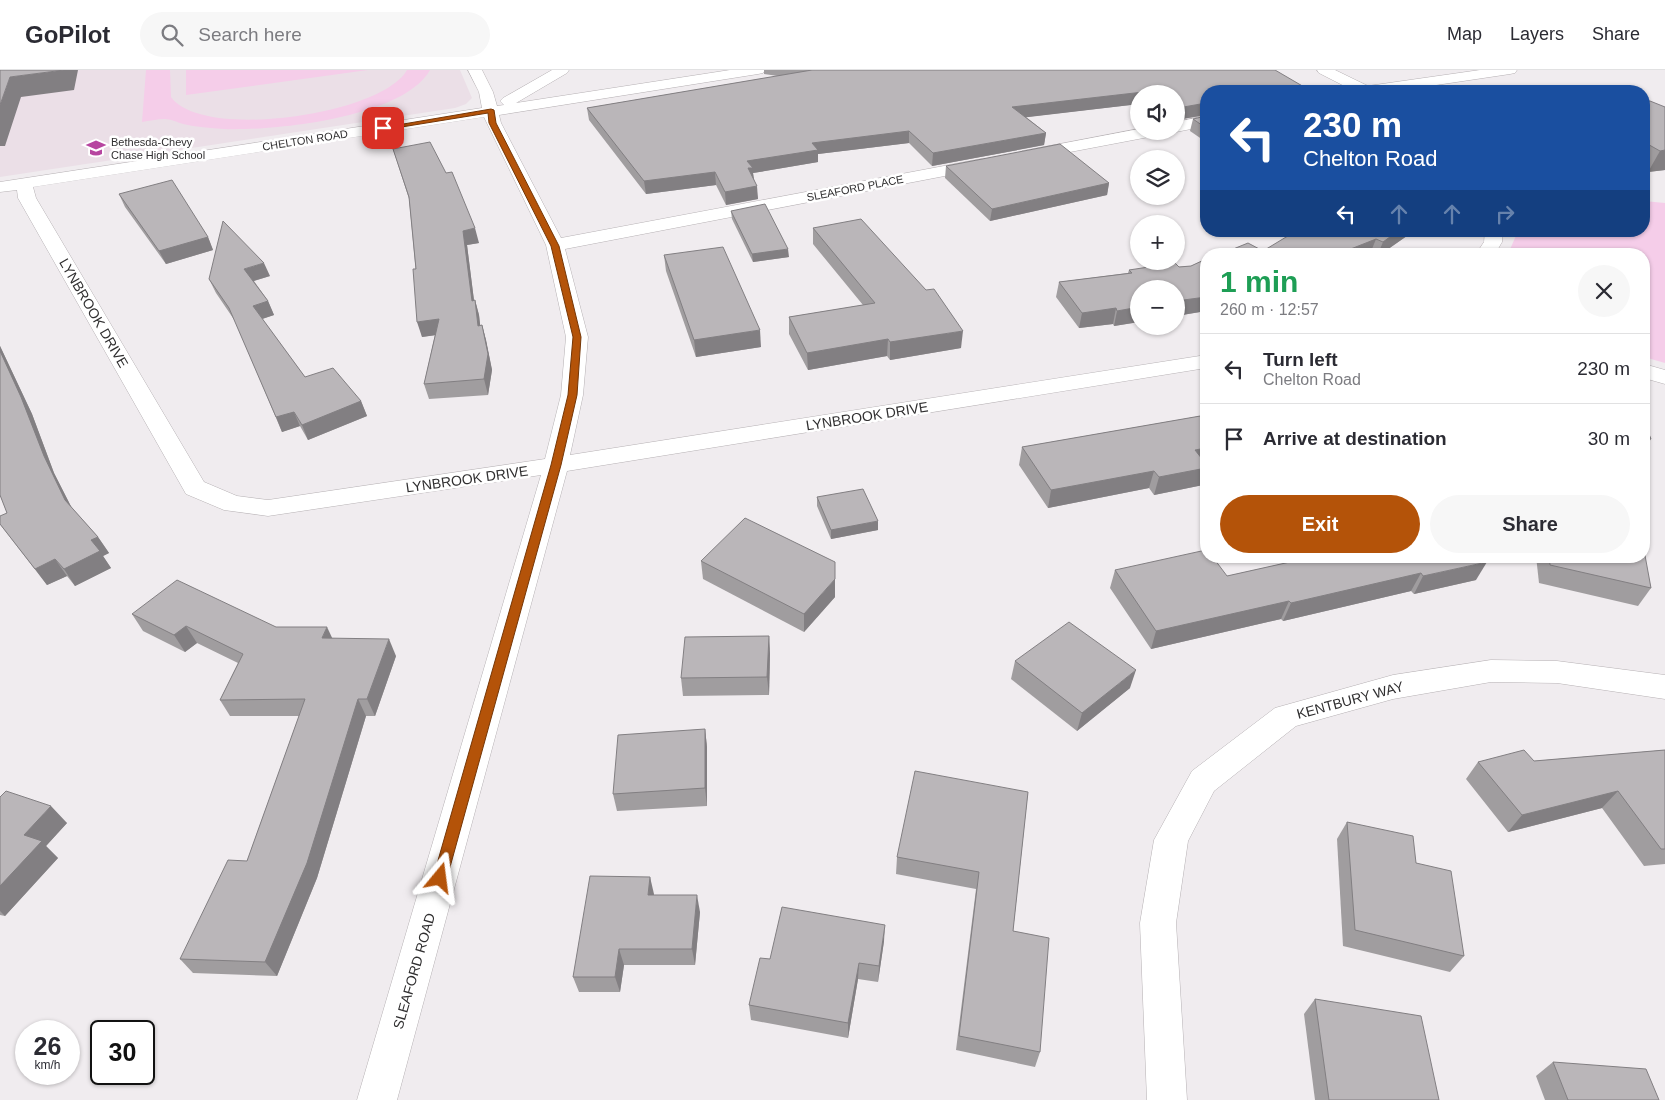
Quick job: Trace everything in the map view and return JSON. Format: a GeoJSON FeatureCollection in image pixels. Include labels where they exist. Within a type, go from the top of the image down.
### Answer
{"type":"FeatureCollection","features":[{"type":"Feature","properties":{"kind":"street","name":"SLEAFORD ROAD"},"geometry":{"type":"LineString","coordinates":[[377,1100],[556,465],[572,395],[577,337],[555,246],[493,123],[486,92],[475,70]]}},
{"type":"Feature","properties":{"kind":"street"},"geometry":{"type":"LineString","coordinates":[[491,110],[562,70]]}},
{"type":"Feature","properties":{"kind":"street","name":"CHELTON ROAD"},"geometry":{"type":"LineString","coordinates":[[0,187],[758,70]]}},
{"type":"Feature","properties":{"kind":"street"},"geometry":{"type":"LineString","coordinates":[[1324,70],[1354,85]]}},
{"type":"Feature","properties":{"kind":"street"},"geometry":{"type":"LineString","coordinates":[[1407,85],[1510,70]]}},
{"type":"Feature","properties":{"kind":"street"},"geometry":{"type":"LineString","coordinates":[[1185,125],[1200,122]]}},
{"type":"Feature","properties":{"kind":"street","name":"SLEAFORD PLACE"},"geometry":{"type":"LineString","coordinates":[[555,246],[1130,136]]}},
{"type":"Feature","properties":{"kind":"street","name":"LYNBROOK DRIVE"},"geometry":{"type":"LineString","coordinates":[[24,183],[27,198],[195,488],[233,504],[268,508],[556,465],[1200,363]]}},
{"type":"Feature","properties":{"kind":"street"},"geometry":{"type":"LineString","coordinates":[[1650,373],[1665,377]]}},
{"type":"Feature","properties":{"kind":"street","name":"KENTBURY WAY"},"geometry":{"type":"LineString","coordinates":[[1167,1100],[1158,923],[1171,840],[1203,781],[1286,717],[1393,687],[1491,671],[1557,672],[1665,687]]}},
{"type":"Feature","properties":{"kind":"shaded area","name":"Bethesda-Chevy Chase High School"},"geometry":{"type":"Polygon","coordinates":[[[0,70],[460,70],[472,98],[466,104],[455,108],[0,177],[0,70]]]}},
{"type":"Feature","properties":{"kind":"shaded area"},"geometry":{"type":"Polygon","coordinates":[[[146,70],[170,70],[171,97],[189,110],[217,118],[253,120],[291,117],[330,110],[364,99],[391,86],[407,70],[430,70],[415,86],[393,100],[366,110],[304,124],[224,129],[198,127],[165,119],[142,122],[146,70]]]}},
{"type":"Feature","properties":{"kind":"shaded area"},"geometry":{"type":"Polygon","coordinates":[[[186,70],[368,70],[186,95],[186,70]]]}},
{"type":"Feature","properties":{"kind":"shaded area"},"geometry":{"type":"Polygon","coordinates":[[[1650,202],[1665,203],[1665,363],[1650,359],[1650,248],[1511,248],[1515,237],[1650,237],[1650,202]]]}},
{"type":"Feature","properties":{"kind":"building"},"geometry":{"type":"Polygon","coordinates":[[[0,70],[64,70],[10,77],[0,105],[0,70]]]}},
{"type":"Feature","properties":{"kind":"building"},"geometry":{"type":"Polygon","coordinates":[[[812,70],[1275,70],[1301,85],[1200,85],[1200,104],[1185,107],[1185,85],[1130,85],[1130,94],[1012,107],[1046,133],[933,153],[909,131],[812,143],[818,150],[747,161],[753,168],[748,168],[757,186],[725,192],[715,172],[644,181],[587,108],[812,70]]]}},
{"type":"Feature","properties":{"kind":"building"},"geometry":{"type":"Polygon","coordinates":[[[1650,101],[1665,107],[1665,150],[1660,151],[1650,145],[1650,101]]]}},
{"type":"Feature","properties":{"kind":"building"},"geometry":{"type":"Polygon","coordinates":[[[1200,117],[1200,124],[1193,119],[1200,117]]]}},
{"type":"Feature","properties":{"kind":"building"},"geometry":{"type":"Polygon","coordinates":[[[430,142],[446,173],[452,172],[475,228],[463,231],[472,301],[475,300],[478,326],[482,325],[488,354],[484,379],[424,384],[439,319],[417,322],[413,269],[416,269],[409,197],[393,149],[430,142]]]}},
{"type":"Feature","properties":{"kind":"building"},"geometry":{"type":"Polygon","coordinates":[[[1060,144],[1109,183],[992,209],[946,166],[1060,144]]]}},
{"type":"Feature","properties":{"kind":"building"},"geometry":{"type":"Polygon","coordinates":[[[172,180],[208,237],[159,251],[119,194],[172,180]]]}},
{"type":"Feature","properties":{"kind":"building"},"geometry":{"type":"Polygon","coordinates":[[[765,204],[788,249],[752,254],[731,211],[765,204]]]}},
{"type":"Feature","properties":{"kind":"building"},"geometry":{"type":"Polygon","coordinates":[[[861,219],[926,290],[934,289],[963,331],[890,342],[888,339],[807,353],[789,317],[875,303],[813,228],[861,219]]]}},
{"type":"Feature","properties":{"kind":"building"},"geometry":{"type":"Polygon","coordinates":[[[223,221],[264,263],[244,269],[268,301],[253,306],[305,377],[333,368],[361,401],[302,425],[294,412],[276,417],[229,308],[209,279],[223,221]]]}},
{"type":"Feature","properties":{"kind":"building"},"geometry":{"type":"Polygon","coordinates":[[[1286,237],[1390,237],[1383,242],[1376,239],[1353,248],[1268,248],[1286,237]]]}},
{"type":"Feature","properties":{"kind":"building"},"geometry":{"type":"Polygon","coordinates":[[[1248,243],[1257,248],[1236,248],[1248,243]]]}},
{"type":"Feature","properties":{"kind":"building"},"geometry":{"type":"Polygon","coordinates":[[[723,247],[760,330],[694,340],[664,255],[723,247]]]}},
{"type":"Feature","properties":{"kind":"building"},"geometry":{"type":"Polygon","coordinates":[[[1200,262],[1200,298],[1185,300],[1185,280],[1130,280],[1130,309],[1117,311],[1116,308],[1082,313],[1059,282],[1132,273],[1130,270],[1185,270],[1185,266],[1200,262]]]}},
{"type":"Feature","properties":{"kind":"building"},"geometry":{"type":"Polygon","coordinates":[[[0,351],[21,397],[44,456],[65,500],[98,537],[91,540],[100,551],[64,569],[55,559],[35,569],[0,524],[0,516],[7,513],[0,495],[0,351]]]}},
{"type":"Feature","properties":{"kind":"building"},"geometry":{"type":"Polygon","coordinates":[[[1200,416],[1200,449],[1195,450],[1200,456],[1200,469],[1159,477],[1154,471],[1051,490],[1022,447],[1200,416]]]}},
{"type":"Feature","properties":{"kind":"building"},"geometry":{"type":"Polygon","coordinates":[[[863,489],[878,521],[831,530],[817,497],[863,489]]]}},
{"type":"Feature","properties":{"kind":"building"},"geometry":{"type":"Polygon","coordinates":[[[745,518],[835,562],[835,579],[804,614],[701,561],[745,518]]]}},
{"type":"Feature","properties":{"kind":"building"},"geometry":{"type":"Polygon","coordinates":[[[1200,551],[1200,563],[1217,563],[1227,576],[1286,563],[1482,563],[1423,576],[1421,573],[1291,603],[1289,601],[1156,631],[1115,570],[1200,551]]]}},
{"type":"Feature","properties":{"kind":"building"},"geometry":{"type":"Polygon","coordinates":[[[1550,563],[1646,563],[1651,588],[1550,565],[1550,563]]]}},
{"type":"Feature","properties":{"kind":"building"},"geometry":{"type":"Polygon","coordinates":[[[177,580],[276,627],[327,627],[322,638],[389,639],[367,699],[358,699],[307,863],[265,962],[180,959],[228,860],[247,861],[305,699],[220,700],[243,654],[186,626],[174,635],[132,614],[177,580]]]}},
{"type":"Feature","properties":{"kind":"building"},"geometry":{"type":"Polygon","coordinates":[[[1069,622],[1136,670],[1082,713],[1015,661],[1069,622]]]}},
{"type":"Feature","properties":{"kind":"building"},"geometry":{"type":"Polygon","coordinates":[[[769,636],[767,677],[681,678],[685,637],[769,636]]]}},
{"type":"Feature","properties":{"kind":"building"},"geometry":{"type":"Polygon","coordinates":[[[705,729],[705,788],[613,794],[618,735],[705,729]]]}},
{"type":"Feature","properties":{"kind":"building"},"geometry":{"type":"Polygon","coordinates":[[[1524,750],[1534,761],[1665,750],[1665,849],[1661,849],[1618,791],[1522,815],[1478,762],[1524,750]]]}},
{"type":"Feature","properties":{"kind":"building"},"geometry":{"type":"Polygon","coordinates":[[[915,771],[1028,792],[1013,931],[1049,938],[1040,1052],[959,1036],[979,872],[897,857],[915,771]]]}},
{"type":"Feature","properties":{"kind":"building"},"geometry":{"type":"Polygon","coordinates":[[[6,791],[51,806],[24,835],[42,841],[0,886],[0,797],[6,791]]]}},
{"type":"Feature","properties":{"kind":"building"},"geometry":{"type":"Polygon","coordinates":[[[1347,822],[1413,836],[1416,863],[1451,871],[1464,956],[1355,930],[1347,822]]]}},
{"type":"Feature","properties":{"kind":"building"},"geometry":{"type":"Polygon","coordinates":[[[590,876],[650,877],[648,895],[697,895],[692,949],[619,949],[615,977],[573,977],[590,876]]]}},
{"type":"Feature","properties":{"kind":"building"},"geometry":{"type":"Polygon","coordinates":[[[782,907],[885,925],[879,966],[859,963],[848,1023],[749,1005],[760,958],[770,959],[782,907]]]}},
{"type":"Feature","properties":{"kind":"building"},"geometry":{"type":"Polygon","coordinates":[[[1315,999],[1421,1016],[1439,1100],[1329,1100],[1315,999]]]}},
{"type":"Feature","properties":{"kind":"building"},"geometry":{"type":"Polygon","coordinates":[[[1553,1062],[1646,1069],[1659,1100],[1568,1100],[1553,1062]]]}},
{"type":"Feature","properties":{"kind":"place","name":"Bethesda-Chevy Chase High School"},"geometry":{"type":"Point","coordinates":[96,148]}},
{"type":"Feature","properties":{"kind":"route"},"geometry":{"type":"LineString","coordinates":[[383,128],[491,110],[493,123],[555,246],[577,337],[572,395],[556,465],[440,878]]}}]}
